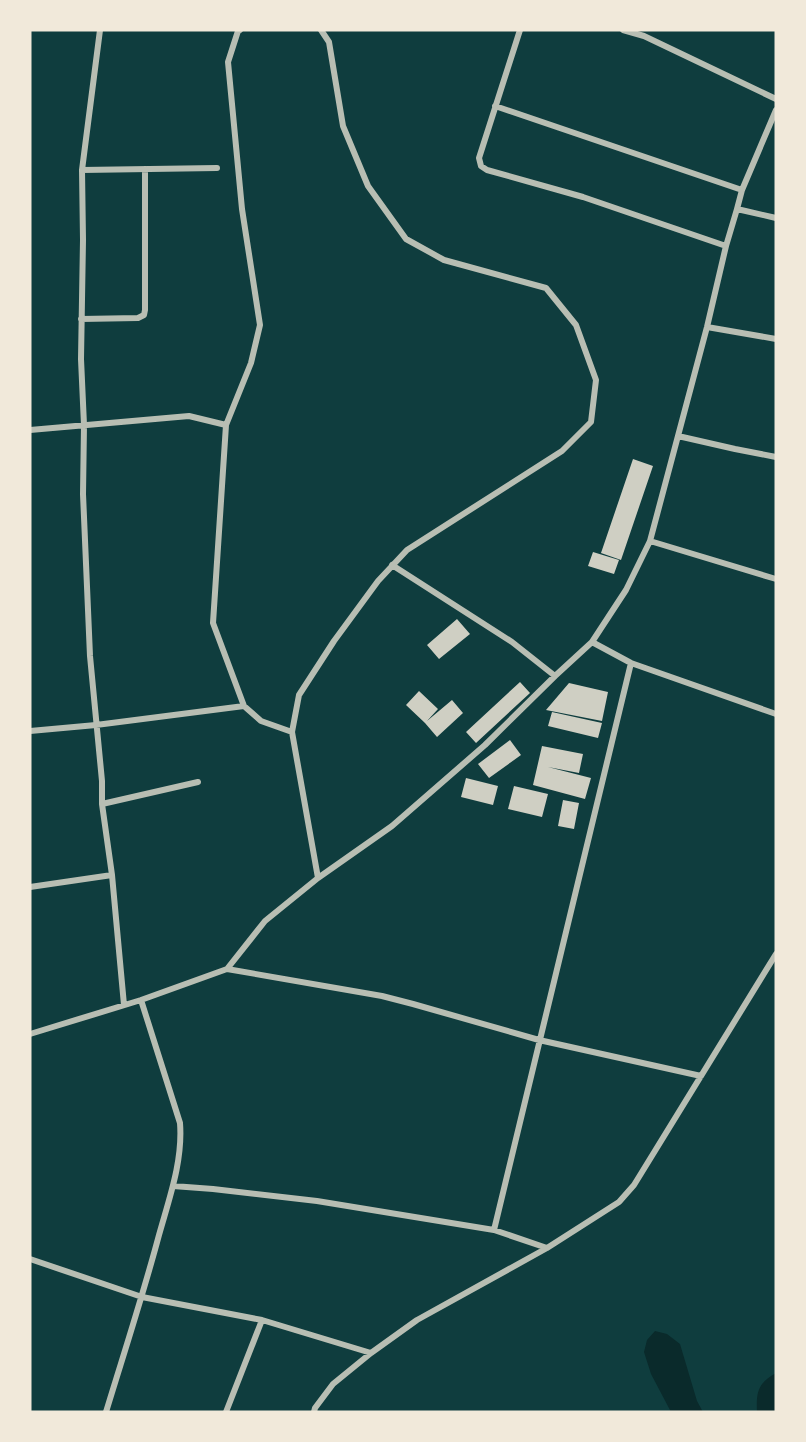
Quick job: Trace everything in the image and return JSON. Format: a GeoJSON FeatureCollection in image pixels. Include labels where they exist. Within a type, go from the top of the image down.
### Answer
{"type":"FeatureCollection","features":[{"type":"Feature","properties":{"kind":"street"},"geometry":{"type":"LineString","coordinates":[[100,30],[82,170],[83,494],[90,656],[102,781],[102,804],[112,875],[124,1005]]}},
{"type":"Feature","properties":{"kind":"street"},"geometry":{"type":"LineString","coordinates":[[240,30],[228,62],[242,208],[260,325],[251,363],[226,425],[213,623],[244,706],[261,721],[292,732]]}},
{"type":"Feature","properties":{"kind":"street"},"geometry":{"type":"LineString","coordinates":[[318,878],[292,732],[299,695],[333,640],[378,581],[407,550],[562,451],[591,422],[596,380],[576,325],[546,288],[444,260],[406,239],[368,186],[343,126],[329,42],[321,30]]}},
{"type":"Feature","properties":{"kind":"street"},"geometry":{"type":"LineString","coordinates":[[520,30],[479,158],[481,166],[487,170],[584,197],[726,246]]}},
{"type":"Feature","properties":{"kind":"street"},"geometry":{"type":"LineString","coordinates":[[623,30],[645,33],[776,99]]}},
{"type":"Feature","properties":{"kind":"street"},"geometry":{"type":"LineString","coordinates":[[495,106],[742,190]]}},
{"type":"Feature","properties":{"kind":"street"},"geometry":{"type":"LineString","coordinates":[[227,969],[265,921],[318,878],[392,826],[485,745],[592,642],[626,590],[650,541],[742,190],[776,110]]}},
{"type":"Feature","properties":{"kind":"street"},"geometry":{"type":"LineString","coordinates":[[82,170],[217,168]]}},
{"type":"Feature","properties":{"kind":"street"},"geometry":{"type":"LineString","coordinates":[[81,319],[138,318],[144,315],[145,169]]}},
{"type":"Feature","properties":{"kind":"street"},"geometry":{"type":"LineString","coordinates":[[738,209],[776,218]]}},
{"type":"Feature","properties":{"kind":"street"},"geometry":{"type":"LineString","coordinates":[[707,327],[776,339]]}},
{"type":"Feature","properties":{"kind":"street"},"geometry":{"type":"LineString","coordinates":[[30,430],[189,416],[226,425]]}},
{"type":"Feature","properties":{"kind":"street"},"geometry":{"type":"LineString","coordinates":[[678,436],[776,457]]}},
{"type":"Feature","properties":{"kind":"street"},"geometry":{"type":"LineString","coordinates":[[650,541],[776,579]]}},
{"type":"Feature","properties":{"kind":"street"},"geometry":{"type":"LineString","coordinates":[[392,565],[512,642],[555,676]]}},
{"type":"Feature","properties":{"kind":"street"},"geometry":{"type":"LineString","coordinates":[[592,642],[631,663],[776,714]]}},
{"type":"Feature","properties":{"kind":"street"},"geometry":{"type":"LineString","coordinates":[[494,1230],[631,663]]}},
{"type":"Feature","properties":{"kind":"street"},"geometry":{"type":"LineString","coordinates":[[30,731],[244,706]]}},
{"type":"Feature","properties":{"kind":"street"},"geometry":{"type":"LineString","coordinates":[[102,804],[198,782]]}},
{"type":"Feature","properties":{"kind":"street"},"geometry":{"type":"LineString","coordinates":[[30,886],[112,875]]}},
{"type":"Feature","properties":{"kind":"street"},"geometry":{"type":"LineString","coordinates":[[314,1412],[333,1384],[417,1320],[547,1248],[619,1202],[634,1185],[776,954]]}},
{"type":"Feature","properties":{"kind":"street"},"geometry":{"type":"LineString","coordinates":[[30,1034],[141,1000],[227,969],[382,996],[539,1040],[701,1076]]}},
{"type":"Feature","properties":{"kind":"street"},"geometry":{"type":"LineString","coordinates":[[106,1412],[142,1297],[173,1186],[181,1138],[180,1123],[141,1000]]}},
{"type":"Feature","properties":{"kind":"street"},"geometry":{"type":"LineString","coordinates":[[173,1186],[273,1195],[494,1230],[547,1248]]}},
{"type":"Feature","properties":{"kind":"street"},"geometry":{"type":"LineString","coordinates":[[30,1259],[142,1297],[262,1320],[371,1353]]}},
{"type":"Feature","properties":{"kind":"street"},"geometry":{"type":"LineString","coordinates":[[226,1412],[262,1320]]}},
{"type":"Feature","properties":{"kind":"water"},"geometry":{"type":"Polygon","coordinates":[[[655,1331],[667,1334],[680,1344],[697,1401],[703,1412],[671,1412],[651,1374],[644,1352],[647,1340],[655,1331]]]}},
{"type":"Feature","properties":{"kind":"water"},"geometry":{"type":"Polygon","coordinates":[[[776,1373],[776,1412],[757,1412],[759,1389],[765,1380],[776,1373]]]}},
{"type":"Feature","properties":{"kind":"building"},"geometry":{"type":"Polygon","coordinates":[[[633,459],[653,466],[621,560],[601,553],[633,459]]]}},
{"type":"Feature","properties":{"kind":"building"},"geometry":{"type":"Polygon","coordinates":[[[593,552],[619,560],[614,574],[588,566],[593,552]]]}},
{"type":"Feature","properties":{"kind":"building"},"geometry":{"type":"Polygon","coordinates":[[[457,619],[470,634],[439,659],[427,645],[457,619]]]}},
{"type":"Feature","properties":{"kind":"building"},"geometry":{"type":"Polygon","coordinates":[[[520,682],[530,693],[476,743],[466,732],[520,682]]]}},
{"type":"Feature","properties":{"kind":"building"},"geometry":{"type":"Polygon","coordinates":[[[569,683],[608,692],[602,721],[546,710],[569,683]]]}},
{"type":"Feature","properties":{"kind":"building"},"geometry":{"type":"Polygon","coordinates":[[[419,691],[438,709],[427,721],[452,700],[463,713],[437,737],[406,705],[419,691]]]}},
{"type":"Feature","properties":{"kind":"building"},"geometry":{"type":"Polygon","coordinates":[[[552,712],[602,723],[598,738],[548,726],[552,712]]]}},
{"type":"Feature","properties":{"kind":"building"},"geometry":{"type":"Polygon","coordinates":[[[510,740],[521,755],[489,778],[478,764],[510,740]]]}},
{"type":"Feature","properties":{"kind":"building"},"geometry":{"type":"Polygon","coordinates":[[[542,746],[583,754],[579,773],[548,767],[591,778],[585,799],[533,785],[542,746]]]}},
{"type":"Feature","properties":{"kind":"building"},"geometry":{"type":"Polygon","coordinates":[[[466,778],[498,786],[493,805],[461,797],[466,778]]]}},
{"type":"Feature","properties":{"kind":"building"},"geometry":{"type":"Polygon","coordinates":[[[514,786],[548,794],[542,817],[508,809],[514,786]]]}},
{"type":"Feature","properties":{"kind":"building"},"geometry":{"type":"Polygon","coordinates":[[[563,800],[579,803],[574,829],[558,826],[563,800]]]}}]}
